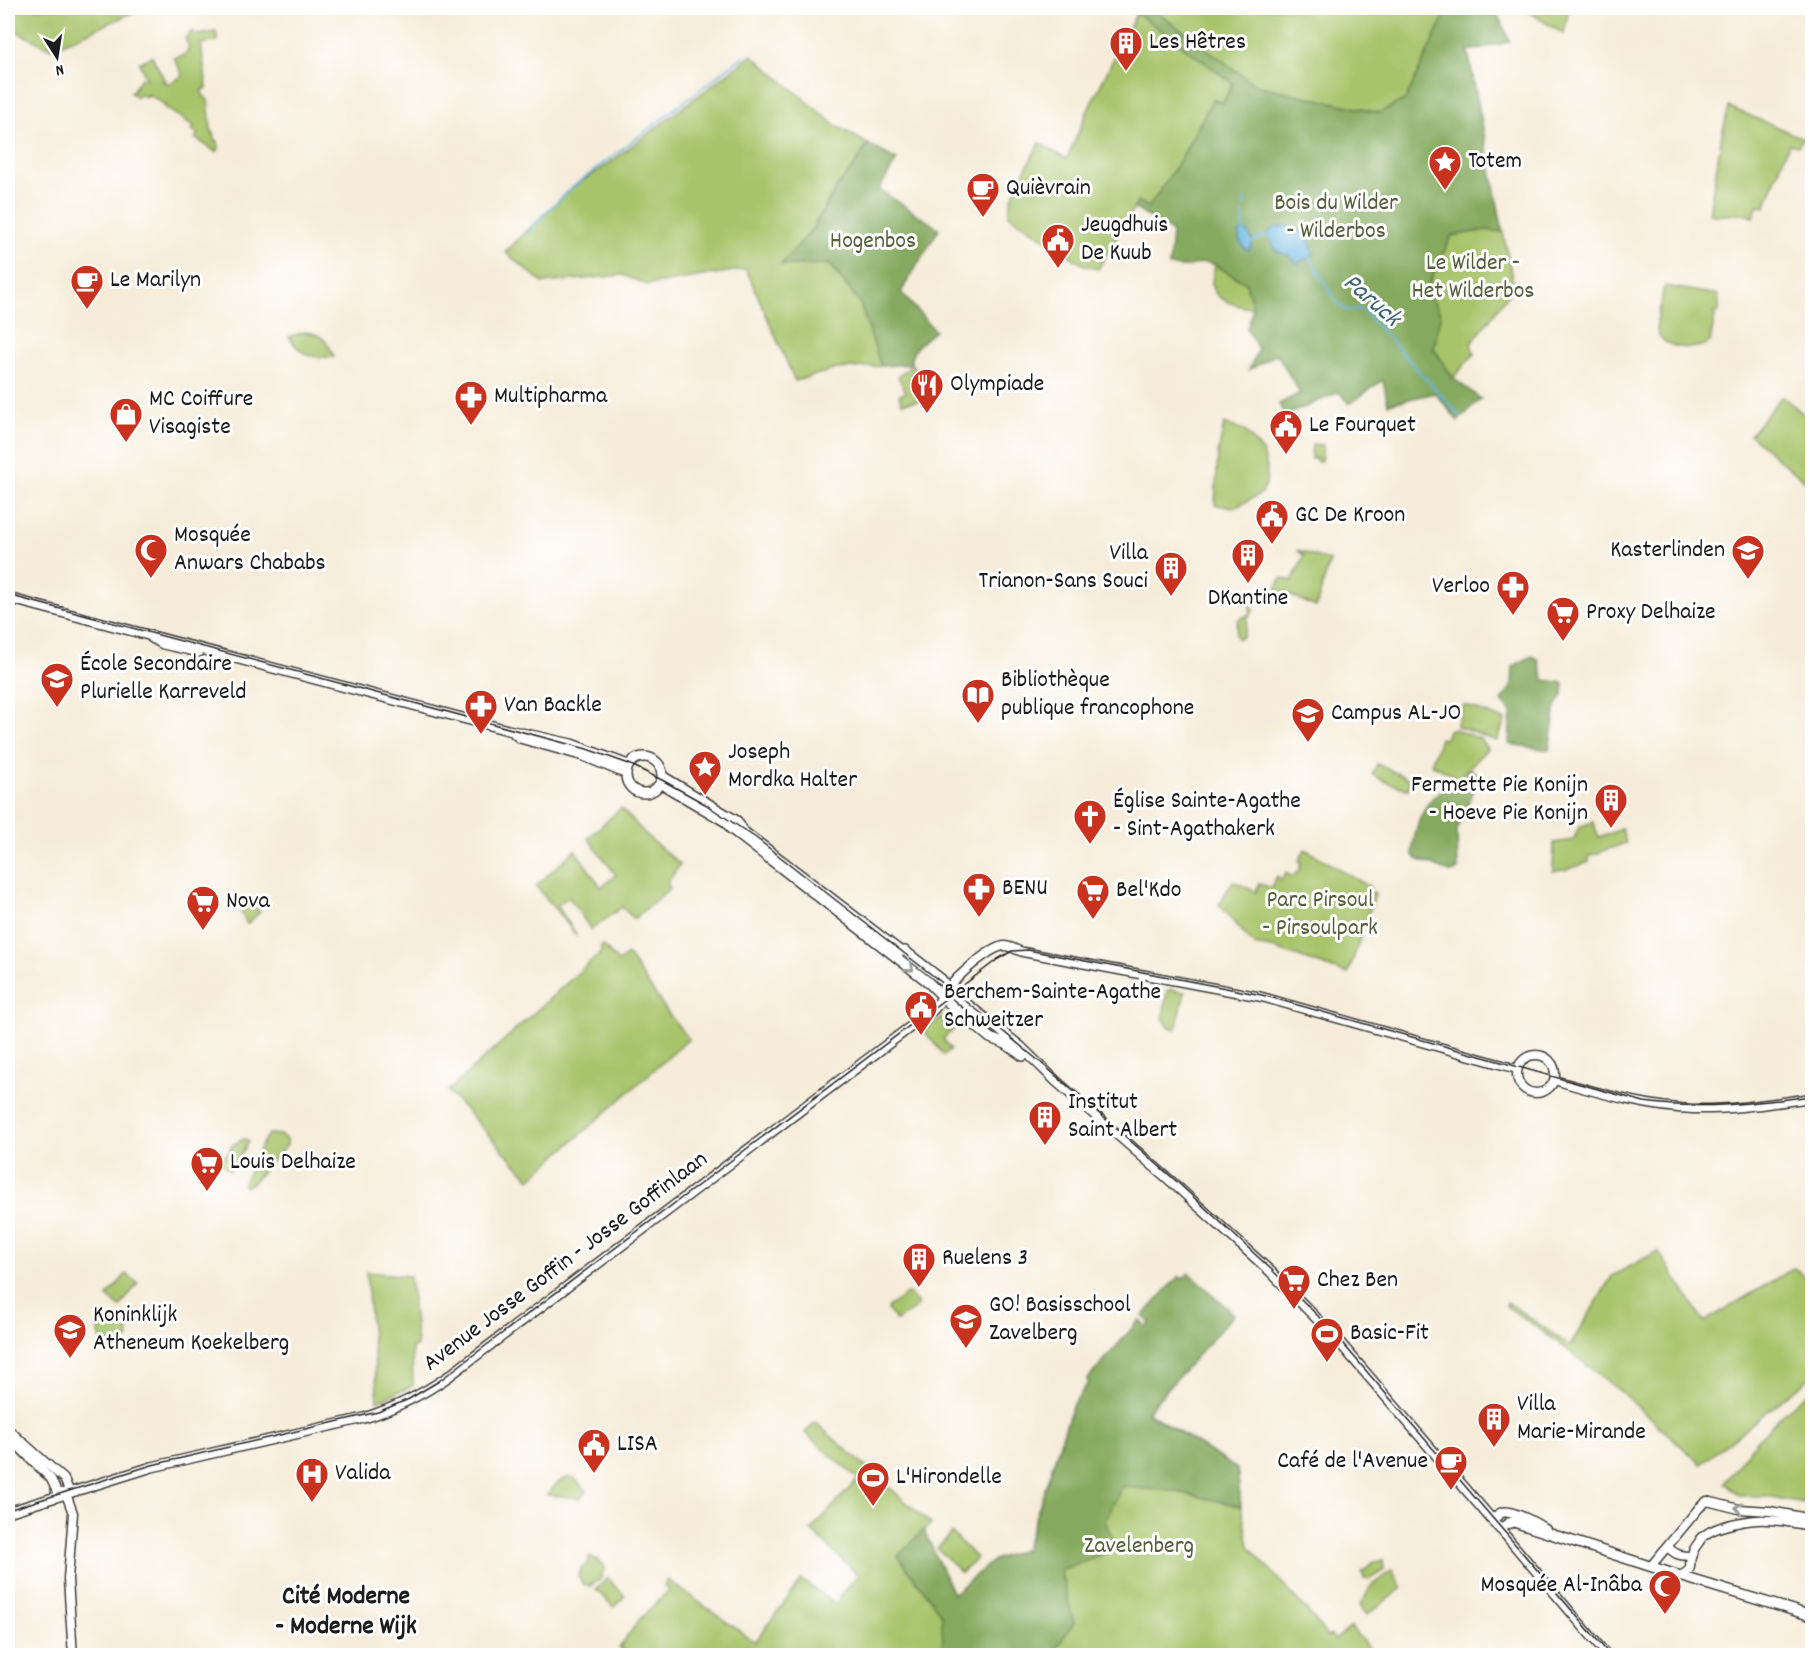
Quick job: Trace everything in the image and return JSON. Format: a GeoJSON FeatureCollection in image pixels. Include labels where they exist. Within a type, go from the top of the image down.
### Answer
{"type":"FeatureCollection","features":[{"type":"Feature","properties":{"kind":"main road"},"geometry":{"type":"LineString","coordinates":[[8,597],[508,730],[571,744],[627,769]]}},
{"type":"Feature","properties":{"kind":"main road"},"geometry":{"type":"LineString","coordinates":[[648,757],[659,765],[661,780],[656,789],[649,793],[637,792],[627,783],[627,769],[636,758],[648,757]]}},
{"type":"Feature","properties":{"kind":"main road"},"geometry":{"type":"LineString","coordinates":[[661,780],[737,821],[743,831],[900,951],[905,951],[941,979],[945,993],[990,1038],[1006,1044],[1056,1081],[1186,1195],[1271,1272],[1309,1310],[1500,1530],[1509,1522],[1514,1522],[1812,1616]]}},
{"type":"Feature","properties":{"kind":"main road","name":"Avenue Josse Goffin - Josse Goffinlaan"},"geometry":{"type":"LineString","coordinates":[[8,1512],[61,1493],[141,1470],[364,1418],[401,1405],[430,1389],[934,1010],[945,993]]}},
{"type":"Feature","properties":{"kind":"main road"},"geometry":{"type":"LineString","coordinates":[[1492,1520],[1506,1511],[1538,1524],[1551,1533]]}},
{"type":"Feature","properties":{"kind":"street"},"geometry":{"type":"LineString","coordinates":[[945,993],[954,979],[994,950],[1005,946],[1023,952],[1262,997],[1518,1069]]}},
{"type":"Feature","properties":{"kind":"street"},"geometry":{"type":"LineString","coordinates":[[1541,1056],[1552,1065],[1554,1080],[1545,1090],[1530,1092],[1520,1083],[1518,1069],[1527,1057],[1541,1056]]}},
{"type":"Feature","properties":{"kind":"street"},"geometry":{"type":"LineString","coordinates":[[1554,1080],[1628,1100],[1684,1108],[1739,1107],[1812,1098]]}},
{"type":"Feature","properties":{"kind":"street"},"geometry":{"type":"LineString","coordinates":[[8,1429],[64,1479],[61,1493]]}},
{"type":"Feature","properties":{"kind":"street"},"geometry":{"type":"LineString","coordinates":[[8,1436],[51,1479],[73,1513],[68,1579],[73,1656]]}},
{"type":"Feature","properties":{"kind":"street"},"geometry":{"type":"LineString","coordinates":[[1651,1566],[1707,1501],[1739,1509],[1770,1511],[1812,1519]]}},
{"type":"Feature","properties":{"kind":"street"},"geometry":{"type":"LineString","coordinates":[[1680,1576],[1688,1572],[1692,1566],[1690,1556],[1702,1536],[1715,1530],[1742,1521],[1763,1518],[1812,1526]]}},
{"type":"Feature","properties":{"kind":"street"},"geometry":{"type":"LineString","coordinates":[[1500,1530],[1608,1656]]}},
{"type":"Feature","properties":{"kind":"street"},"geometry":{"type":"LineString","coordinates":[[1668,1547],[1680,1556],[1690,1556]]}},
{"type":"Feature","properties":{"kind":"green space"},"geometry":{"type":"Polygon","coordinates":[[[8,8],[143,8],[51,49],[8,27],[8,8]]]}},
{"type":"Feature","properties":{"kind":"green space","name":"Bois du Wilder - Wilderbos"},"geometry":{"type":"Polygon","coordinates":[[[1130,8],[1152,8],[1255,85],[1379,113],[1406,99],[1448,8],[1484,8],[1490,13],[1495,9],[1510,42],[1468,51],[1503,232],[1486,230],[1451,236],[1426,290],[1441,314],[1433,348],[1453,378],[1481,399],[1458,421],[1435,393],[1388,404],[1383,380],[1349,404],[1339,392],[1285,416],[1279,404],[1300,393],[1277,354],[1249,370],[1258,349],[1247,329],[1253,308],[1246,283],[1215,265],[1205,262],[1185,267],[1169,266],[1172,232],[1134,208],[1138,201],[1149,207],[1179,162],[1213,99],[1223,103],[1233,83],[1130,8]]]}},
{"type":"Feature","properties":{"kind":"green space"},"geometry":{"type":"Polygon","coordinates":[[[1152,8],[1448,8],[1406,99],[1380,113],[1255,85],[1152,8]]]}},
{"type":"Feature","properties":{"kind":"green space"},"geometry":{"type":"Polygon","coordinates":[[[1522,8],[1569,8],[1564,34],[1522,8]]]}},
{"type":"Feature","properties":{"kind":"green space"},"geometry":{"type":"Polygon","coordinates":[[[1137,12],[1233,83],[1223,103],[1213,99],[1179,162],[1149,208],[1138,202],[1098,269],[1084,265],[1009,215],[1010,207],[1016,189],[1039,143],[1067,159],[1087,112],[1137,12]]]}},
{"type":"Feature","properties":{"kind":"green space"},"geometry":{"type":"Polygon","coordinates":[[[192,31],[195,35],[216,32],[218,41],[201,44],[207,88],[202,90],[202,94],[208,100],[211,128],[215,141],[218,141],[219,149],[216,152],[195,138],[198,134],[192,130],[194,126],[164,107],[165,105],[148,94],[145,97],[139,93],[137,97],[131,93],[141,78],[147,79],[139,63],[152,56],[164,79],[163,82],[166,81],[168,84],[183,76],[174,58],[185,55],[189,46],[185,39],[192,31]]]}},
{"type":"Feature","properties":{"kind":"green space"},"geometry":{"type":"Polygon","coordinates":[[[752,55],[835,125],[868,144],[853,168],[837,187],[813,228],[781,265],[829,264],[860,303],[881,366],[836,369],[795,381],[746,269],[647,285],[623,275],[543,283],[505,252],[574,186],[604,167],[752,55]]]}},
{"type":"Feature","properties":{"kind":"green space"},"geometry":{"type":"Polygon","coordinates":[[[1729,107],[1803,138],[1798,146],[1789,144],[1765,207],[1758,205],[1753,217],[1740,214],[1709,214],[1722,134],[1729,107]]]}},
{"type":"Feature","properties":{"kind":"green space","name":"Hogenbos"},"geometry":{"type":"Polygon","coordinates":[[[868,144],[897,160],[879,189],[939,229],[901,292],[935,331],[915,349],[911,364],[881,366],[860,303],[830,264],[781,265],[813,228],[837,187],[853,168],[868,144]]]}},
{"type":"Feature","properties":{"kind":"green space","name":"Le Wilder - Het Wilderbos"},"geometry":{"type":"Polygon","coordinates":[[[1486,230],[1503,232],[1514,287],[1471,344],[1474,354],[1453,378],[1433,347],[1436,341],[1426,290],[1451,236],[1486,230]]]}},
{"type":"Feature","properties":{"kind":"green space"},"geometry":{"type":"Polygon","coordinates":[[[1215,265],[1246,283],[1253,308],[1235,305],[1217,295],[1212,285],[1215,265]]]}},
{"type":"Feature","properties":{"kind":"green space"},"geometry":{"type":"Polygon","coordinates":[[[1666,286],[1718,295],[1718,312],[1714,313],[1710,342],[1690,348],[1674,346],[1662,339],[1657,330],[1657,324],[1663,289],[1666,286]]]}},
{"type":"Feature","properties":{"kind":"green space"},"geometry":{"type":"Polygon","coordinates":[[[310,332],[323,339],[334,357],[308,355],[299,349],[289,337],[310,332]]]}},
{"type":"Feature","properties":{"kind":"green space"},"geometry":{"type":"Polygon","coordinates":[[[912,365],[931,389],[926,399],[902,403],[899,395],[906,392],[898,377],[912,365]]]}},
{"type":"Feature","properties":{"kind":"green space"},"geometry":{"type":"Polygon","coordinates":[[[1782,396],[1812,421],[1812,487],[1750,435],[1782,396]]]}},
{"type":"Feature","properties":{"kind":"green space"},"geometry":{"type":"Polygon","coordinates":[[[1224,424],[1244,430],[1263,452],[1267,468],[1266,484],[1262,493],[1236,507],[1215,505],[1218,454],[1224,424]]]}},
{"type":"Feature","properties":{"kind":"green space"},"geometry":{"type":"Polygon","coordinates":[[[1312,444],[1323,445],[1321,461],[1317,462],[1316,458],[1311,459],[1312,444]]]}},
{"type":"Feature","properties":{"kind":"green space"},"geometry":{"type":"Polygon","coordinates":[[[1297,550],[1330,561],[1316,607],[1276,589],[1281,578],[1292,581],[1304,556],[1297,550]]]}},
{"type":"Feature","properties":{"kind":"green space"},"geometry":{"type":"Polygon","coordinates":[[[1241,589],[1260,597],[1258,603],[1241,599],[1241,589]]]}},
{"type":"Feature","properties":{"kind":"green space"},"geometry":{"type":"Polygon","coordinates":[[[1249,603],[1253,612],[1247,618],[1243,637],[1238,639],[1236,635],[1238,620],[1251,613],[1249,603]]]}},
{"type":"Feature","properties":{"kind":"green space"},"geometry":{"type":"Polygon","coordinates":[[[1532,656],[1538,659],[1544,680],[1564,683],[1563,695],[1556,707],[1549,750],[1509,744],[1511,712],[1502,701],[1512,685],[1513,666],[1532,656]]]}},
{"type":"Feature","properties":{"kind":"green space"},"geometry":{"type":"Polygon","coordinates":[[[1464,705],[1505,720],[1497,741],[1456,726],[1464,705]]]}},
{"type":"Feature","properties":{"kind":"green space"},"geometry":{"type":"Polygon","coordinates":[[[1453,729],[1481,739],[1487,749],[1459,778],[1431,764],[1440,738],[1445,739],[1448,730],[1453,729]]]}},
{"type":"Feature","properties":{"kind":"green space"},"geometry":{"type":"Polygon","coordinates":[[[1377,764],[1411,780],[1408,789],[1372,775],[1377,764]]]}},
{"type":"Feature","properties":{"kind":"green space"},"geometry":{"type":"Polygon","coordinates":[[[1471,769],[1480,776],[1457,830],[1458,870],[1452,873],[1417,859],[1412,854],[1414,838],[1426,806],[1439,792],[1458,783],[1471,769]]]}},
{"type":"Feature","properties":{"kind":"green space"},"geometry":{"type":"Polygon","coordinates":[[[621,808],[650,839],[680,864],[667,884],[670,888],[634,919],[622,907],[591,930],[569,897],[557,905],[577,936],[536,886],[575,850],[601,887],[616,875],[588,838],[621,808]]]}},
{"type":"Feature","properties":{"kind":"green space"},"geometry":{"type":"Polygon","coordinates":[[[1593,822],[1599,837],[1622,829],[1626,843],[1589,856],[1589,862],[1566,870],[1553,871],[1554,843],[1573,840],[1579,827],[1593,822]]]}},
{"type":"Feature","properties":{"kind":"green space","name":"Parc Pirsoul - Pirsoulpark"},"geometry":{"type":"Polygon","coordinates":[[[1305,849],[1370,887],[1366,891],[1367,894],[1374,892],[1375,895],[1348,974],[1276,949],[1254,945],[1219,904],[1233,881],[1256,892],[1259,883],[1271,888],[1277,876],[1281,880],[1286,873],[1293,877],[1299,870],[1301,862],[1299,861],[1305,849]]]}},
{"type":"Feature","properties":{"kind":"green space"},"geometry":{"type":"Polygon","coordinates":[[[244,898],[260,912],[247,924],[236,903],[244,898]]]}},
{"type":"Feature","properties":{"kind":"green space"},"geometry":{"type":"Polygon","coordinates":[[[603,945],[618,962],[628,955],[689,1039],[530,1179],[448,1091],[602,951],[600,947],[603,945]]]}},
{"type":"Feature","properties":{"kind":"green space"},"geometry":{"type":"Polygon","coordinates":[[[1170,989],[1185,992],[1176,1030],[1168,1026],[1163,1018],[1167,991],[1170,989]]]}},
{"type":"Feature","properties":{"kind":"green space"},"geometry":{"type":"Polygon","coordinates":[[[945,1015],[958,1025],[943,1039],[951,1049],[944,1055],[924,1031],[945,1015]]]}},
{"type":"Feature","properties":{"kind":"green space"},"geometry":{"type":"Polygon","coordinates":[[[269,1134],[281,1135],[287,1140],[287,1145],[252,1183],[245,1187],[243,1184],[269,1134]]]}},
{"type":"Feature","properties":{"kind":"green space"},"geometry":{"type":"Polygon","coordinates":[[[246,1139],[249,1142],[230,1171],[219,1161],[231,1150],[230,1147],[246,1139]]]}},
{"type":"Feature","properties":{"kind":"green space"},"geometry":{"type":"Polygon","coordinates":[[[1658,1251],[1704,1322],[1794,1268],[1812,1281],[1812,1376],[1701,1464],[1621,1392],[1506,1306],[1507,1302],[1570,1346],[1612,1276],[1658,1251]]]}},
{"type":"Feature","properties":{"kind":"green space"},"geometry":{"type":"Polygon","coordinates":[[[366,1272],[410,1276],[417,1346],[412,1349],[413,1386],[378,1401],[366,1272]]]}},
{"type":"Feature","properties":{"kind":"green space"},"geometry":{"type":"Polygon","coordinates":[[[1189,1273],[1234,1314],[1147,1412],[1237,1469],[1241,1506],[1173,1491],[1122,1487],[1105,1521],[1117,1549],[1060,1570],[1074,1623],[1051,1655],[947,1655],[943,1649],[942,1615],[898,1556],[924,1530],[953,1594],[994,1560],[1025,1549],[1073,1404],[1089,1382],[1087,1380],[1139,1320],[1146,1327],[1150,1323],[1143,1316],[1179,1276],[1182,1279],[1189,1273]]]}},
{"type":"Feature","properties":{"kind":"green space"},"geometry":{"type":"Polygon","coordinates":[[[126,1274],[138,1283],[120,1307],[107,1297],[126,1274]]]}},
{"type":"Feature","properties":{"kind":"green space"},"geometry":{"type":"Polygon","coordinates":[[[910,1294],[918,1305],[897,1321],[888,1307],[910,1294]]]}},
{"type":"Feature","properties":{"kind":"green space"},"geometry":{"type":"Polygon","coordinates":[[[127,1323],[129,1339],[102,1344],[98,1329],[127,1323]]]}},
{"type":"Feature","properties":{"kind":"green space"},"geometry":{"type":"Polygon","coordinates":[[[1812,1390],[1812,1504],[1764,1496],[1740,1496],[1725,1483],[1764,1432],[1812,1390]]]}},
{"type":"Feature","properties":{"kind":"green space","name":"Zavelenberg"},"geometry":{"type":"Polygon","coordinates":[[[1073,1404],[1147,1412],[1237,1469],[1249,1546],[1316,1621],[1327,1637],[1331,1635],[1335,1640],[1351,1627],[1374,1655],[633,1656],[619,1648],[639,1620],[669,1590],[664,1585],[668,1580],[755,1642],[801,1580],[835,1603],[858,1575],[811,1530],[858,1479],[805,1433],[815,1422],[931,1524],[924,1531],[953,1594],[994,1560],[1025,1549],[1073,1404]]]}},
{"type":"Feature","properties":{"kind":"green space"},"geometry":{"type":"Polygon","coordinates":[[[569,1477],[574,1478],[587,1491],[580,1498],[547,1495],[558,1482],[569,1477]]]}},
{"type":"Feature","properties":{"kind":"green space"},"geometry":{"type":"Polygon","coordinates":[[[952,1533],[976,1558],[961,1573],[937,1548],[952,1533]]]}},
{"type":"Feature","properties":{"kind":"green space"},"geometry":{"type":"Polygon","coordinates":[[[589,1557],[596,1559],[605,1567],[600,1580],[591,1584],[592,1586],[583,1585],[578,1576],[582,1567],[588,1565],[589,1557]]]}},
{"type":"Feature","properties":{"kind":"green space"},"geometry":{"type":"Polygon","coordinates":[[[1383,1560],[1384,1570],[1370,1579],[1364,1579],[1362,1572],[1372,1563],[1383,1560]]]}},
{"type":"Feature","properties":{"kind":"green space"},"geometry":{"type":"Polygon","coordinates":[[[1392,1570],[1402,1588],[1367,1615],[1360,1606],[1371,1586],[1392,1570]]]}},
{"type":"Feature","properties":{"kind":"green space"},"geometry":{"type":"Polygon","coordinates":[[[607,1578],[625,1596],[614,1607],[596,1590],[607,1578]]]}},
{"type":"Feature","properties":{"kind":"water"},"geometry":{"type":"Polygon","coordinates":[[[1285,226],[1297,229],[1305,235],[1314,255],[1297,263],[1290,256],[1278,252],[1267,235],[1273,228],[1285,226]]]}},
{"type":"Feature","properties":{"kind":"water"},"geometry":{"type":"Polygon","coordinates":[[[1243,231],[1249,233],[1253,242],[1250,250],[1245,249],[1239,240],[1239,233],[1243,231]]]}},
{"type":"Feature","properties":{"kind":"waterway"},"geometry":{"type":"LineString","coordinates":[[526,235],[545,213],[574,186],[745,55]]}},
{"type":"Feature","properties":{"kind":"waterway","name":"Paruck"},"geometry":{"type":"LineString","coordinates":[[1244,206],[1245,200]]}},
{"type":"Feature","properties":{"kind":"waterway","name":"Paruck"},"geometry":{"type":"LineString","coordinates":[[1243,214],[1244,232]]}},
{"type":"Feature","properties":{"kind":"waterway","name":"Paruck"},"geometry":{"type":"LineString","coordinates":[[1252,242],[1268,236]]}},
{"type":"Feature","properties":{"kind":"waterway","name":"Paruck"},"geometry":{"type":"LineString","coordinates":[[1309,256],[1335,300],[1346,310],[1362,309],[1459,415]]}},
{"type":"Feature","properties":{"kind":"tram line"},"geometry":{"type":"LineString","coordinates":[[8,595],[587,749],[629,764],[705,804],[756,838],[981,1013],[1175,1180],[1272,1270],[1326,1324],[1611,1656]]}},
{"type":"Feature","properties":{"kind":"tram line"},"geometry":{"type":"LineString","coordinates":[[8,1510],[152,1465],[378,1412],[409,1399],[439,1381],[998,959],[1012,951],[1028,950],[1262,995],[1644,1102],[1707,1105],[1812,1096]]}},
{"type":"Feature","properties":{"kind":"place","name":"Les Hêtres"},"geometry":{"type":"Point","coordinates":[1126,72]}},
{"type":"Feature","properties":{"kind":"place","name":"Totem"},"geometry":{"type":"Point","coordinates":[1445,191]}},
{"type":"Feature","properties":{"kind":"place","name":"Quièvrain"},"geometry":{"type":"Point","coordinates":[983,218]}},
{"type":"Feature","properties":{"kind":"place","name":"Jeugdhuis De Kuub"},"geometry":{"type":"Point","coordinates":[1058,269]}},
{"type":"Feature","properties":{"kind":"place","name":"Le Marilyn"},"geometry":{"type":"Point","coordinates":[87,310]}},
{"type":"Feature","properties":{"kind":"place","name":"Olympiade"},"geometry":{"type":"Point","coordinates":[927,414]}},
{"type":"Feature","properties":{"kind":"place","name":"Multipharma"},"geometry":{"type":"Point","coordinates":[471,426]}},
{"type":"Feature","properties":{"kind":"place","name":"MC Coiffure Visagiste"},"geometry":{"type":"Point","coordinates":[126,443]}},
{"type":"Feature","properties":{"kind":"place","name":"Le Fourquet"},"geometry":{"type":"Point","coordinates":[1286,455]}},
{"type":"Feature","properties":{"kind":"place","name":"GC De Kroon"},"geometry":{"type":"Point","coordinates":[1272,545]}},
{"type":"Feature","properties":{"kind":"place","name":"Mosquée Anwars Chababs"},"geometry":{"type":"Point","coordinates":[151,579]}},
{"type":"Feature","properties":{"kind":"place","name":"Kasterlinden"},"geometry":{"type":"Point","coordinates":[1748,580]}},
{"type":"Feature","properties":{"kind":"place","name":"DKantine"},"geometry":{"type":"Point","coordinates":[1248,584]}},
{"type":"Feature","properties":{"kind":"place","name":"Villa Trianon-Sans Souci"},"geometry":{"type":"Point","coordinates":[1171,597]}},
{"type":"Feature","properties":{"kind":"place","name":"Verloo"},"geometry":{"type":"Point","coordinates":[1513,616]}},
{"type":"Feature","properties":{"kind":"place","name":"Proxy Delhaize"},"geometry":{"type":"Point","coordinates":[1563,642]}},
{"type":"Feature","properties":{"kind":"place","name":"École Secondaire Plurielle Karreveld"},"geometry":{"type":"Point","coordinates":[57,708]}},
{"type":"Feature","properties":{"kind":"place","name":"Bibliothèque publique francophone"},"geometry":{"type":"Point","coordinates":[978,724]}},
{"type":"Feature","properties":{"kind":"place","name":"Van Backle"},"geometry":{"type":"Point","coordinates":[481,735]}},
{"type":"Feature","properties":{"kind":"place","name":"Campus AL-JO"},"geometry":{"type":"Point","coordinates":[1308,743]}},
{"type":"Feature","properties":{"kind":"place","name":"Joseph Mordka Halter"},"geometry":{"type":"Point","coordinates":[705,796]}},
{"type":"Feature","properties":{"kind":"place","name":"Fermette Pie Konijn - Hoeve Pie Konijn"},"geometry":{"type":"Point","coordinates":[1611,829]}},
{"type":"Feature","properties":{"kind":"place","name":"Église Sainte-Agathe - Sint-Agathakerk"},"geometry":{"type":"Point","coordinates":[1090,845]}},
{"type":"Feature","properties":{"kind":"place","name":"BENU"},"geometry":{"type":"Point","coordinates":[979,918]}},
{"type":"Feature","properties":{"kind":"place","name":"Bel'Kdo"},"geometry":{"type":"Point","coordinates":[1093,920]}},
{"type":"Feature","properties":{"kind":"place","name":"Nova"},"geometry":{"type":"Point","coordinates":[203,931]}},
{"type":"Feature","properties":{"kind":"place","name":"Berchem-Sainte-Agathe Schweitzer"},"geometry":{"type":"Point","coordinates":[921,1036]}},
{"type":"Feature","properties":{"kind":"place","name":"Institut Saint Albert"},"geometry":{"type":"Point","coordinates":[1045,1146]}},
{"type":"Feature","properties":{"kind":"place","name":"Louis Delhaize"},"geometry":{"type":"Point","coordinates":[207,1192]}},
{"type":"Feature","properties":{"kind":"place","name":"Ruelens 3"},"geometry":{"type":"Point","coordinates":[919,1288]}},
{"type":"Feature","properties":{"kind":"place","name":"Chez Ben"},"geometry":{"type":"Point","coordinates":[1294,1310]}},
{"type":"Feature","properties":{"kind":"place","name":"GO! Basisschool Zavelberg"},"geometry":{"type":"Point","coordinates":[966,1349]}},
{"type":"Feature","properties":{"kind":"place","name":"Koninklijk Atheneum Koekelberg"},"geometry":{"type":"Point","coordinates":[70,1359]}},
{"type":"Feature","properties":{"kind":"place","name":"Basic-Fit"},"geometry":{"type":"Point","coordinates":[1327,1363]}},
{"type":"Feature","properties":{"kind":"place","name":"Villa Marie-Mirande"},"geometry":{"type":"Point","coordinates":[1494,1448]}},
{"type":"Feature","properties":{"kind":"place","name":"LISA"},"geometry":{"type":"Point","coordinates":[594,1474]}},
{"type":"Feature","properties":{"kind":"place","name":"Café de l'Avenue"},"geometry":{"type":"Point","coordinates":[1451,1491]}},
{"type":"Feature","properties":{"kind":"place","name":"Valida"},"geometry":{"type":"Point","coordinates":[312,1503]}},
{"type":"Feature","properties":{"kind":"place","name":"L'Hirondelle"},"geometry":{"type":"Point","coordinates":[873,1507]}},
{"type":"Feature","properties":{"kind":"place","name":"Mosquée Al-Inâba"},"geometry":{"type":"Point","coordinates":[1665,1615]}},
{"type":"Feature","properties":{"kind":"district","name":"Cité Moderne - Moderne Wijk"},"geometry":{"type":"Point","coordinates":[346,1612]}}]}
